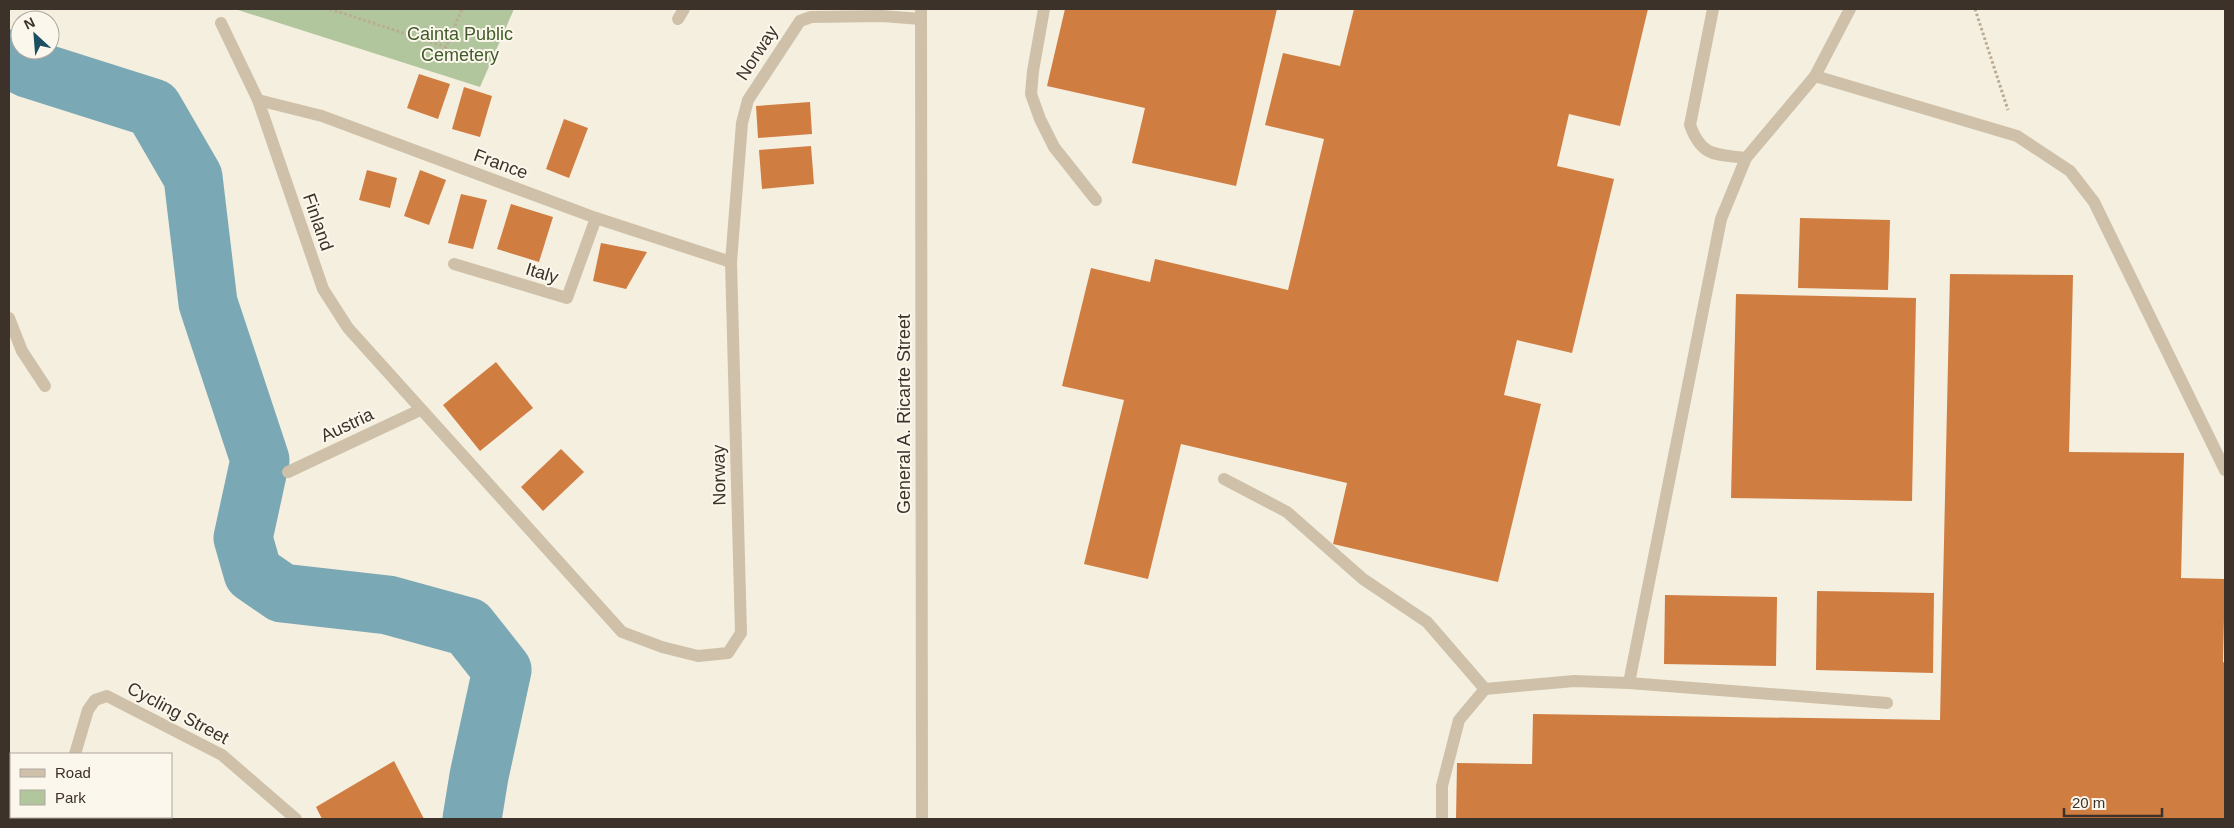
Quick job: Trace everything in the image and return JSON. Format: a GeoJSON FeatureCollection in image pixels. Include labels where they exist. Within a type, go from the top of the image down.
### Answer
{"type":"FeatureCollection","features":[{"type":"Feature","properties":{"kind":"street"},"geometry":{"type":"LineString","coordinates":[[1044,9],[1033,70],[1031,94],[1040,119],[1054,147],[1096,200]]}},
{"type":"Feature","properties":{"kind":"street"},"geometry":{"type":"LineString","coordinates":[[1712,9],[1690,125],[1696,143],[1712,154],[1746,158]]}},
{"type":"Feature","properties":{"kind":"street"},"geometry":{"type":"LineString","coordinates":[[1629,683],[1721,219],[1746,158],[1815,76],[1850,9]]}},
{"type":"Feature","properties":{"kind":"street","name":"Norway"},"geometry":{"type":"LineString","coordinates":[[420,410],[622,632],[662,647],[698,656],[728,653],[741,633],[731,262],[742,123],[748,100],[800,21],[811,17],[921,14]]}},
{"type":"Feature","properties":{"kind":"street","name":"General A. Ricarte Street"},"geometry":{"type":"LineString","coordinates":[[921,14],[922,819]]}},
{"type":"Feature","properties":{"kind":"street","name":"Finland"},"geometry":{"type":"LineString","coordinates":[[221,23],[258,100],[323,289],[348,328],[420,410]]}},
{"type":"Feature","properties":{"kind":"street"},"geometry":{"type":"LineString","coordinates":[[1815,76],[2017,136],[2070,171],[2094,202],[2225,470]]}},
{"type":"Feature","properties":{"kind":"street","name":"France"},"geometry":{"type":"LineString","coordinates":[[258,100],[322,116],[596,218],[731,262]]}},
{"type":"Feature","properties":{"kind":"street","name":"Italy"},"geometry":{"type":"LineString","coordinates":[[454,264],[567,298],[596,218]]}},
{"type":"Feature","properties":{"kind":"street"},"geometry":{"type":"LineString","coordinates":[[9,318],[22,351],[45,386]]}},
{"type":"Feature","properties":{"kind":"street","name":"Austria"},"geometry":{"type":"LineString","coordinates":[[288,472],[420,410]]}},
{"type":"Feature","properties":{"kind":"street"},"geometry":{"type":"LineString","coordinates":[[1224,479],[1287,512],[1363,579],[1427,622],[1485,689]]}},
{"type":"Feature","properties":{"kind":"street"},"geometry":{"type":"LineString","coordinates":[[1442,819],[1442,786],[1459,720],[1485,689],[1574,681],[1629,683],[1886,704]]}},
{"type":"Feature","properties":{"kind":"street","name":"Cycling Street"},"geometry":{"type":"LineString","coordinates":[[75,753],[88,710],[95,700],[107,696],[222,755],[296,819]]}},
{"type":"Feature","properties":{"kind":"path"},"geometry":{"type":"LineString","coordinates":[[330,9],[446,46],[462,9]]}},
{"type":"Feature","properties":{"kind":"path"},"geometry":{"type":"LineString","coordinates":[[1975,9],[2017,136]]}},
{"type":"Feature","properties":{"kind":"green space","name":"Cainta Public Cemetery"},"geometry":{"type":"Polygon","coordinates":[[[235,9],[514,9],[480,87],[235,9]]]}},
{"type":"Feature","properties":{"kind":"building"},"geometry":{"type":"Polygon","coordinates":[[[1065,9],[1277,9],[1236,186],[1132,163],[1145,108],[1047,86],[1065,9]]]}},
{"type":"Feature","properties":{"kind":"building"},"geometry":{"type":"Polygon","coordinates":[[[1354,9],[1648,9],[1620,126],[1569,114],[1557,166],[1614,179],[1572,353],[1517,340],[1504,395],[1541,404],[1498,582],[1333,544],[1347,483],[1181,444],[1148,579],[1084,564],[1124,400],[1062,386],[1091,268],[1150,282],[1155,259],[1288,290],[1324,139],[1265,125],[1283,53],[1340,66],[1354,9]]]}},
{"type":"Feature","properties":{"kind":"building"},"geometry":{"type":"Polygon","coordinates":[[[419,74],[450,84],[438,119],[407,108],[419,74]]]}},
{"type":"Feature","properties":{"kind":"building"},"geometry":{"type":"Polygon","coordinates":[[[464,87],[492,96],[480,137],[452,129],[464,87]]]}},
{"type":"Feature","properties":{"kind":"building"},"geometry":{"type":"Polygon","coordinates":[[[810,102],[812,134],[758,138],[756,106],[810,102]]]}},
{"type":"Feature","properties":{"kind":"building"},"geometry":{"type":"Polygon","coordinates":[[[564,119],[588,128],[569,178],[546,169],[564,119]]]}},
{"type":"Feature","properties":{"kind":"building"},"geometry":{"type":"Polygon","coordinates":[[[811,146],[814,184],[762,189],[759,150],[811,146]]]}},
{"type":"Feature","properties":{"kind":"building"},"geometry":{"type":"Polygon","coordinates":[[[367,170],[397,178],[390,208],[359,200],[367,170]]]}},
{"type":"Feature","properties":{"kind":"building"},"geometry":{"type":"Polygon","coordinates":[[[420,170],[446,180],[429,225],[404,216],[420,170]]]}},
{"type":"Feature","properties":{"kind":"building"},"geometry":{"type":"Polygon","coordinates":[[[461,194],[487,200],[473,249],[448,243],[461,194]]]}},
{"type":"Feature","properties":{"kind":"building"},"geometry":{"type":"Polygon","coordinates":[[[511,204],[553,217],[539,262],[497,249],[511,204]]]}},
{"type":"Feature","properties":{"kind":"building"},"geometry":{"type":"Polygon","coordinates":[[[1800,218],[1890,220],[1888,290],[1798,288],[1800,218]]]}},
{"type":"Feature","properties":{"kind":"building"},"geometry":{"type":"Polygon","coordinates":[[[601,243],[647,252],[626,289],[593,281],[601,243]]]}},
{"type":"Feature","properties":{"kind":"building"},"geometry":{"type":"Polygon","coordinates":[[[1950,274],[2073,275],[2069,452],[2184,453],[2181,578],[2225,579],[2223,662],[2225,663],[2225,819],[1456,819],[1457,763],[1532,764],[1533,714],[1940,720],[1950,274]]]}},
{"type":"Feature","properties":{"kind":"building"},"geometry":{"type":"Polygon","coordinates":[[[1736,294],[1916,298],[1912,501],[1731,498],[1736,294]]]}},
{"type":"Feature","properties":{"kind":"building"},"geometry":{"type":"Polygon","coordinates":[[[496,362],[533,408],[480,451],[443,405],[496,362]]]}},
{"type":"Feature","properties":{"kind":"building"},"geometry":{"type":"Polygon","coordinates":[[[561,449],[584,472],[543,511],[521,487],[561,449]]]}},
{"type":"Feature","properties":{"kind":"building"},"geometry":{"type":"Polygon","coordinates":[[[1817,591],[1934,593],[1933,673],[1816,670],[1817,591]]]}},
{"type":"Feature","properties":{"kind":"building"},"geometry":{"type":"Polygon","coordinates":[[[1665,595],[1777,597],[1776,666],[1664,664],[1665,595]]]}},
{"type":"Feature","properties":{"kind":"building"},"geometry":{"type":"Polygon","coordinates":[[[394,761],[424,819],[322,819],[316,807],[394,761]]]}},
{"type":"Feature","properties":{"kind":"waterway"},"geometry":{"type":"LineString","coordinates":[[9,59],[30,69],[153,108],[193,177],[208,303],[260,460],[243,538],[253,573],[282,593],[388,605],[468,627],[502,670],[479,776],[472,819]]}}]}
